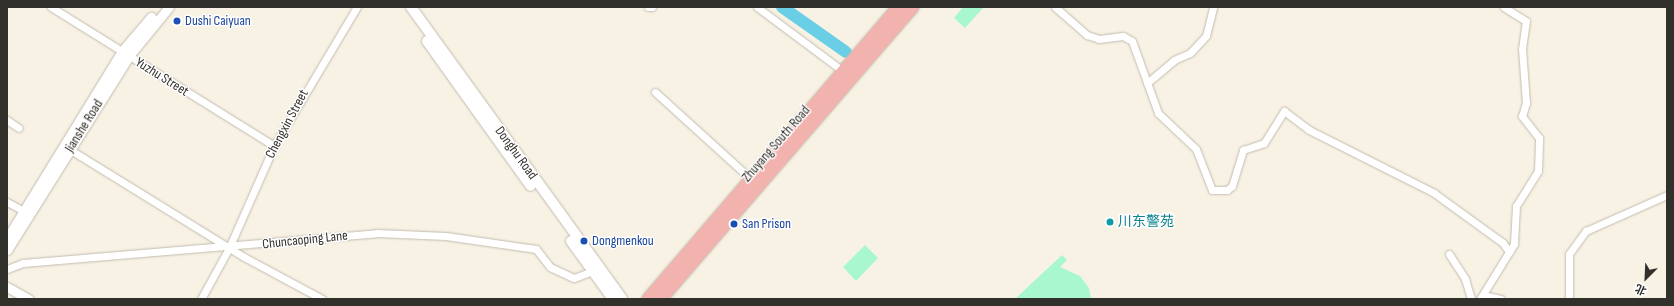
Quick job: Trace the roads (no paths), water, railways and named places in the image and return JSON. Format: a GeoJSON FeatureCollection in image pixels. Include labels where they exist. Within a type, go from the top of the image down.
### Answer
{"type":"FeatureCollection","features":[{"type":"Feature","properties":{"kind":"highway","name":"Zhuyang South Road"},"geometry":{"type":"LineString","coordinates":[[648,299],[750,178],[898,7]]}},
{"type":"Feature","properties":{"kind":"highway","name":"Zhuyang South Road"},"geometry":{"type":"LineString","coordinates":[[661,299],[913,7]]}},
{"type":"Feature","properties":{"kind":"main road","name":"Donghu Road"},"geometry":{"type":"LineString","coordinates":[[402,7],[613,299]]}},
{"type":"Feature","properties":{"kind":"main road","name":"Donghu Road"},"geometry":{"type":"LineString","coordinates":[[411,7],[622,299]]}},
{"type":"Feature","properties":{"kind":"street","name":"Yuzhu Street"},"geometry":{"type":"LineString","coordinates":[[51,7],[274,146]]}},
{"type":"Feature","properties":{"kind":"street","name":"Jianshe Road"},"geometry":{"type":"LineString","coordinates":[[7,250],[27,213],[125,54],[160,7]]}},
{"type":"Feature","properties":{"kind":"street","name":"Jianshe Road"},"geometry":{"type":"LineString","coordinates":[[7,238],[27,213],[69,149],[125,54],[169,7]]}},
{"type":"Feature","properties":{"kind":"street","name":"Chengxin Street"},"geometry":{"type":"LineString","coordinates":[[201,299],[229,248],[274,146],[357,7]]}},
{"type":"Feature","properties":{"kind":"street"},"geometry":{"type":"LineString","coordinates":[[757,7],[843,71]]}},
{"type":"Feature","properties":{"kind":"street"},"geometry":{"type":"LineString","coordinates":[[1055,7],[1086,35],[1100,39],[1123,36],[1132,41],[1158,114],[1196,149],[1208,186],[1215,191],[1232,186],[1243,150],[1264,143],[1284,111],[1309,130],[1434,192],[1503,243],[1509,252]]}},
{"type":"Feature","properties":{"kind":"street"},"geometry":{"type":"LineString","coordinates":[[1147,83],[1174,60],[1190,53],[1206,36],[1213,7]]}},
{"type":"Feature","properties":{"kind":"street"},"geometry":{"type":"LineString","coordinates":[[1480,299],[1509,252],[1514,239],[1518,201],[1538,175],[1539,140],[1522,116],[1526,103],[1522,49],[1526,21],[1504,7]]}},
{"type":"Feature","properties":{"kind":"street"},"geometry":{"type":"LineString","coordinates":[[654,92],[750,178]]}},
{"type":"Feature","properties":{"kind":"street"},"geometry":{"type":"LineString","coordinates":[[7,120],[19,128]]}},
{"type":"Feature","properties":{"kind":"street"},"geometry":{"type":"LineString","coordinates":[[69,149],[229,248],[322,299]]}},
{"type":"Feature","properties":{"kind":"street"},"geometry":{"type":"LineString","coordinates":[[1569,299],[1569,254],[1586,232],[1667,195]]}},
{"type":"Feature","properties":{"kind":"street"},"geometry":{"type":"LineString","coordinates":[[7,202],[27,213]]}},
{"type":"Feature","properties":{"kind":"street","name":"Chuncaoping Lane"},"geometry":{"type":"LineString","coordinates":[[7,269],[24,263],[229,248],[378,233],[446,236],[536,249],[550,267],[574,278],[592,271]]}},
{"type":"Feature","properties":{"kind":"street"},"geometry":{"type":"LineString","coordinates":[[1449,254],[1465,280],[1472,299]]}},
{"type":"Feature","properties":{"kind":"street"},"geometry":{"type":"LineString","coordinates":[[7,287],[29,299]]}},
{"type":"Feature","properties":{"kind":"street"},"geometry":{"type":"LineString","coordinates":[[1484,299],[1487,296],[1501,299]]}},
{"type":"Feature","properties":{"kind":"waterway"},"geometry":{"type":"LineString","coordinates":[[782,7],[846,52]]}},
{"type":"Feature","properties":{"kind":"place","name":"Dushi Caiyuan"},"geometry":{"type":"Point","coordinates":[177,21]}},
{"type":"Feature","properties":{"kind":"place","name":"川东警苑"},"geometry":{"type":"Point","coordinates":[1110,222]}},
{"type":"Feature","properties":{"kind":"place","name":"San Prison"},"geometry":{"type":"Point","coordinates":[734,224]}},
{"type":"Feature","properties":{"kind":"place","name":"Dongmenkou"},"geometry":{"type":"Point","coordinates":[584,241]}}]}
